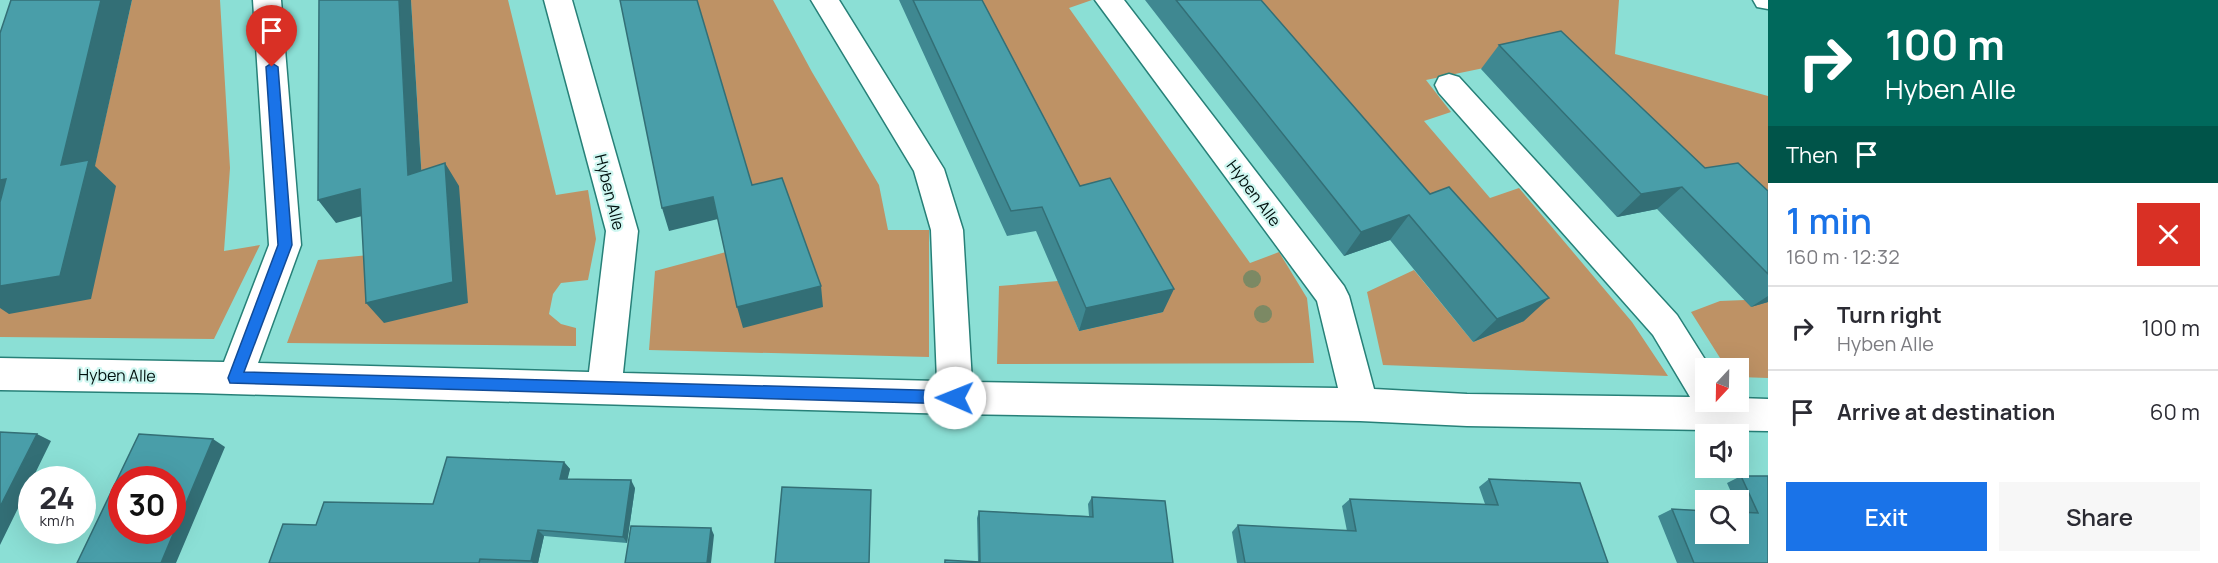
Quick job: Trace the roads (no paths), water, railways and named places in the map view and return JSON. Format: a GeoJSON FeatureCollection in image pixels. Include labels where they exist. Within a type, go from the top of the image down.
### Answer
{"type":"FeatureCollection","features":[{"type":"Feature","properties":{"kind":"street"},"geometry":{"type":"LineString","coordinates":[[235,378],[285,245],[267,0]]}},
{"type":"Feature","properties":{"kind":"street","name":"Hyben Alle"},"geometry":{"type":"LineString","coordinates":[[558,0],[622,231],[604,389]]}},
{"type":"Feature","properties":{"kind":"street"},"geometry":{"type":"LineString","coordinates":[[825,0],[929,169],[947,230],[955,398]]}},
{"type":"Feature","properties":{"kind":"street","name":"Hyben Alle"},"geometry":{"type":"LineString","coordinates":[[1109,0],[1332,296],[1360,405]]}},
{"type":"Feature","properties":{"kind":"street"},"geometry":{"type":"LineString","coordinates":[[1449,85],[1665,325],[1695,374]]}},
{"type":"Feature","properties":{"kind":"street","name":"Hyben Alle"},"geometry":{"type":"LineString","coordinates":[[0,374],[235,378],[955,398],[1360,405],[1467,410],[1695,403]]}},
{"type":"Feature","properties":{"kind":"street","name":"Hyben Alle"},"geometry":{"type":"LineString","coordinates":[[1749,411],[1768,415]]}}]}
